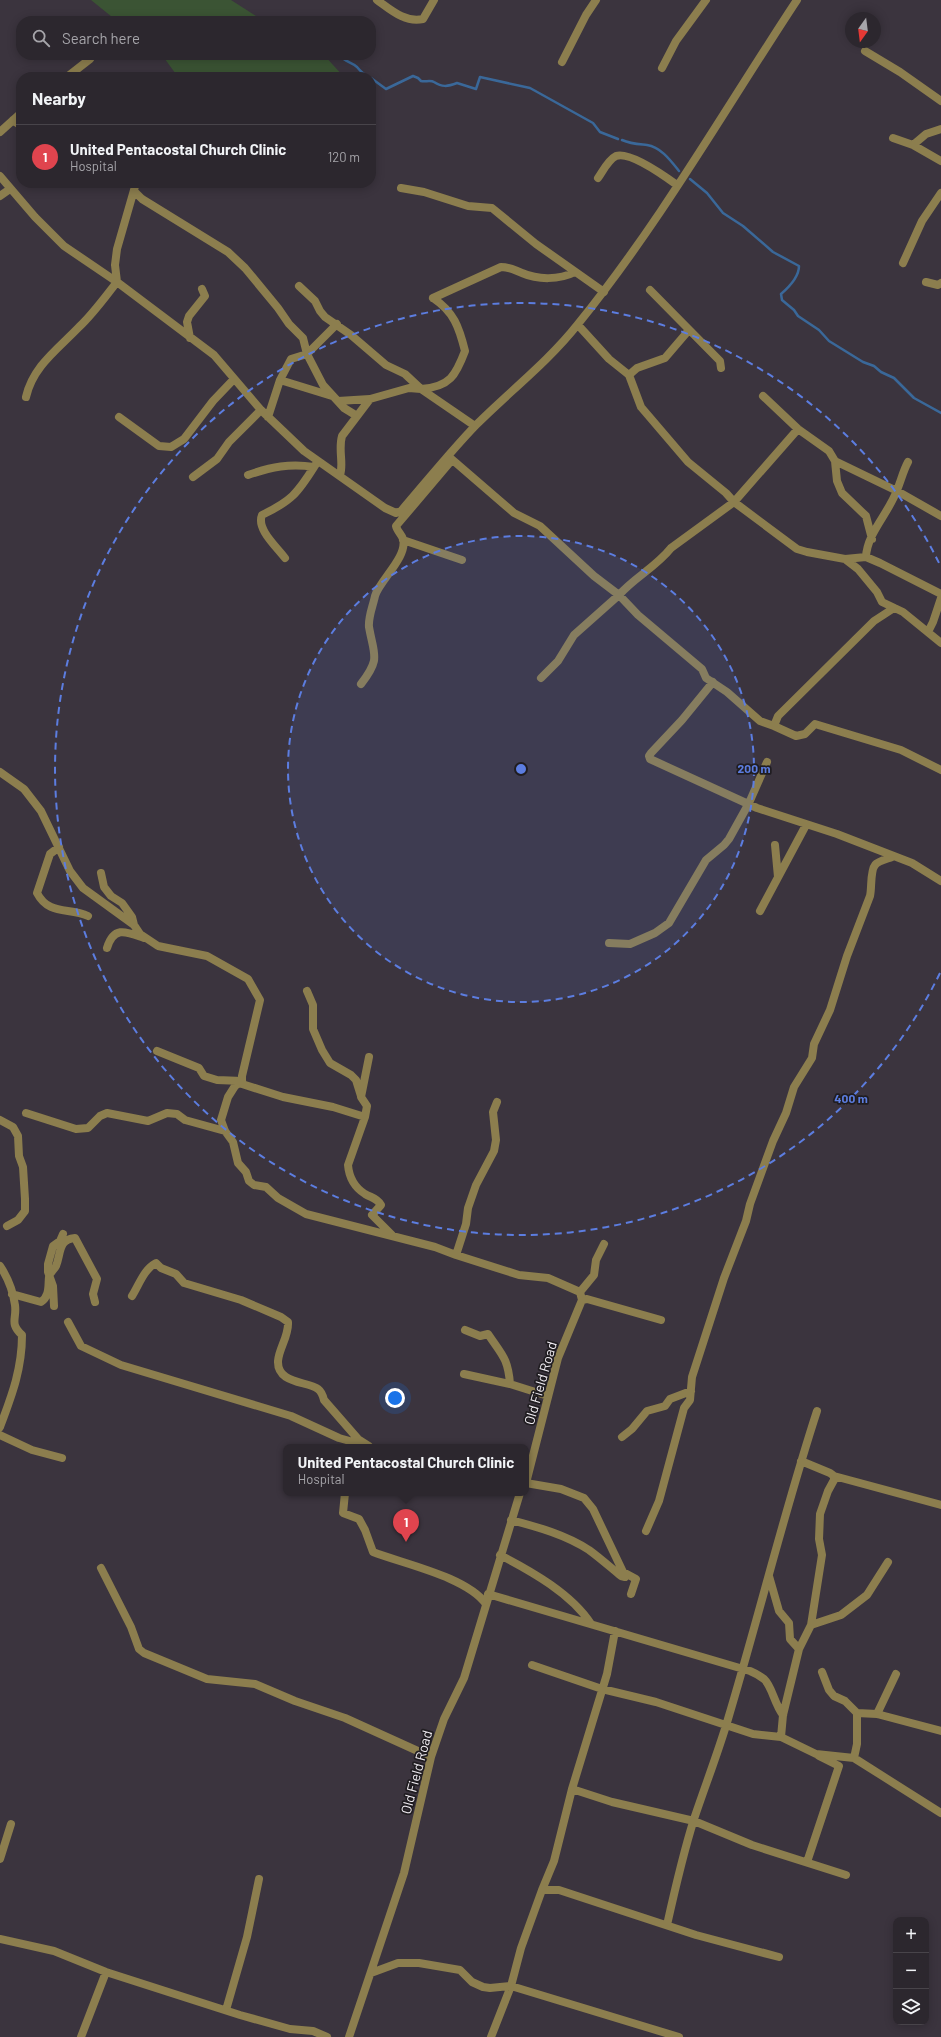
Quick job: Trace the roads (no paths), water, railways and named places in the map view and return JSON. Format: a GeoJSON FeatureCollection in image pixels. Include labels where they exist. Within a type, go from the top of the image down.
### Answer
{"type":"FeatureCollection","features":[{"type":"Feature","properties":{"kind":"street"},"geometry":{"type":"LineString","coordinates":[[377,0],[397,14],[413,21],[423,19],[434,0]]}},
{"type":"Feature","properties":{"kind":"street"},"geometry":{"type":"LineString","coordinates":[[562,62],[586,15],[596,0]]}},
{"type":"Feature","properties":{"kind":"street"},"geometry":{"type":"LineString","coordinates":[[662,68],[676,41],[706,0]]}},
{"type":"Feature","properties":{"kind":"street"},"geometry":{"type":"LineString","coordinates":[[360,684],[371,670],[375,660],[369,618],[377,589],[400,555],[403,540],[396,526],[475,426],[524,378],[551,356],[604,292],[644,238],[797,0]]}},
{"type":"Feature","properties":{"kind":"street"},"geometry":{"type":"LineString","coordinates":[[865,51],[900,72],[941,101]]}},
{"type":"Feature","properties":{"kind":"street"},"geometry":{"type":"LineString","coordinates":[[74,72],[89,60]]}},
{"type":"Feature","properties":{"kind":"street"},"geometry":{"type":"LineString","coordinates":[[0,132],[16,117]]}},
{"type":"Feature","properties":{"kind":"street"},"geometry":{"type":"LineString","coordinates":[[913,145],[926,134],[941,129]]}},
{"type":"Feature","properties":{"kind":"street"},"geometry":{"type":"LineString","coordinates":[[893,138],[913,145],[941,161]]}},
{"type":"Feature","properties":{"kind":"street"},"geometry":{"type":"LineString","coordinates":[[598,178],[616,156],[624,156],[648,166],[677,185]]}},
{"type":"Feature","properties":{"kind":"street"},"geometry":{"type":"LineString","coordinates":[[0,176],[10,189],[64,246],[117,282],[214,355],[261,410],[316,464],[340,475],[380,504],[396,513],[401,510],[450,458]]}},
{"type":"Feature","properties":{"kind":"street"},"geometry":{"type":"LineString","coordinates":[[26,397],[29,386],[38,369],[80,327],[117,282],[115,265],[118,249],[135,188]]}},
{"type":"Feature","properties":{"kind":"street"},"geometry":{"type":"LineString","coordinates":[[400,188],[424,192],[468,206],[492,208],[575,272],[604,292]]}},
{"type":"Feature","properties":{"kind":"street"},"geometry":{"type":"LineString","coordinates":[[0,196],[10,189]]}},
{"type":"Feature","properties":{"kind":"street"},"geometry":{"type":"LineString","coordinates":[[134,192],[142,199],[172,216],[236,258],[278,308],[289,324],[303,338],[307,354],[323,385],[344,408],[357,416]]}},
{"type":"Feature","properties":{"kind":"street"},"geometry":{"type":"LineString","coordinates":[[903,263],[922,221],[941,193]]}},
{"type":"Feature","properties":{"kind":"street"},"geometry":{"type":"LineString","coordinates":[[280,380],[335,399],[370,399],[409,388],[421,389],[440,385],[454,377],[465,351],[455,319],[445,306],[433,298],[501,267],[507,267],[523,274],[544,278],[575,272]]}},
{"type":"Feature","properties":{"kind":"street"},"geometry":{"type":"LineString","coordinates":[[926,282],[938,285],[941,283]]}},
{"type":"Feature","properties":{"kind":"street"},"geometry":{"type":"LineString","coordinates":[[299,286],[315,301],[320,311],[386,365],[406,374],[421,389],[475,426]]}},
{"type":"Feature","properties":{"kind":"street"},"geometry":{"type":"LineString","coordinates":[[190,338],[188,322],[189,316],[206,296],[202,289]]}},
{"type":"Feature","properties":{"kind":"street"},"geometry":{"type":"LineString","coordinates":[[650,290],[720,361],[721,368]]}},
{"type":"Feature","properties":{"kind":"street"},"geometry":{"type":"LineString","coordinates":[[268,417],[280,380],[291,359],[307,354],[337,324]]}},
{"type":"Feature","properties":{"kind":"street"},"geometry":{"type":"LineString","coordinates":[[578,325],[609,359],[629,374],[641,407],[695,470],[726,493],[734,502],[797,548],[807,552],[845,559],[866,557],[906,575],[941,594]]}},
{"type":"Feature","properties":{"kind":"street"},"geometry":{"type":"LineString","coordinates":[[629,374],[637,368],[665,358],[689,330]]}},
{"type":"Feature","properties":{"kind":"street"},"geometry":{"type":"LineString","coordinates":[[119,416],[159,446],[171,447],[184,439],[213,401],[234,379]]}},
{"type":"Feature","properties":{"kind":"street"},"geometry":{"type":"LineString","coordinates":[[763,396],[798,429],[829,451],[835,461],[837,481],[842,493],[866,516],[872,539]]}},
{"type":"Feature","properties":{"kind":"street"},"geometry":{"type":"LineString","coordinates":[[340,475],[342,470],[340,443],[342,436],[370,399]]}},
{"type":"Feature","properties":{"kind":"street"},"geometry":{"type":"LineString","coordinates":[[193,477],[217,459],[228,442],[261,410]]}},
{"type":"Feature","properties":{"kind":"street"},"geometry":{"type":"LineString","coordinates":[[541,678],[558,661],[574,635],[644,573],[664,558],[671,548],[734,502],[798,429]]}},
{"type":"Feature","properties":{"kind":"street"},"geometry":{"type":"LineString","coordinates":[[450,458],[514,513],[540,526],[594,576],[619,595],[638,615],[702,669],[706,678],[713,682],[760,721],[796,736],[805,734],[815,724],[900,750],[941,770]]}},
{"type":"Feature","properties":{"kind":"street"},"geometry":{"type":"LineString","coordinates":[[835,461],[897,491],[941,516]]}},
{"type":"Feature","properties":{"kind":"street"},"geometry":{"type":"LineString","coordinates":[[866,557],[872,539],[897,491],[902,472],[908,462]]}},
{"type":"Feature","properties":{"kind":"street"},"geometry":{"type":"LineString","coordinates":[[248,475],[272,467],[316,464]]}},
{"type":"Feature","properties":{"kind":"street"},"geometry":{"type":"LineString","coordinates":[[285,558],[269,538],[260,523],[260,519],[262,515],[290,500],[298,492],[316,464]]}},
{"type":"Feature","properties":{"kind":"street"},"geometry":{"type":"LineString","coordinates":[[403,540],[462,560]]}},
{"type":"Feature","properties":{"kind":"street"},"geometry":{"type":"LineString","coordinates":[[845,559],[858,569],[877,592],[882,602],[903,612],[941,643]]}},
{"type":"Feature","properties":{"kind":"street"},"geometry":{"type":"LineString","coordinates":[[928,632],[938,610],[941,598]]}},
{"type":"Feature","properties":{"kind":"street"},"geometry":{"type":"LineString","coordinates":[[774,726],[778,716],[860,635],[883,614],[894,608]]}},
{"type":"Feature","properties":{"kind":"street"},"geometry":{"type":"LineString","coordinates":[[713,682],[649,756],[655,762],[757,808],[837,834],[892,857],[919,866],[941,881]]}},
{"type":"Feature","properties":{"kind":"street"},"geometry":{"type":"LineString","coordinates":[[609,943],[630,944],[655,933],[669,923],[706,860],[724,845],[748,803],[767,762]]}},
{"type":"Feature","properties":{"kind":"street"},"geometry":{"type":"LineString","coordinates":[[0,772],[24,789],[41,811],[70,871],[83,888],[134,925],[147,940]]}},
{"type":"Feature","properties":{"kind":"street"},"geometry":{"type":"LineString","coordinates":[[760,911],[806,824]]}},
{"type":"Feature","properties":{"kind":"street"},"geometry":{"type":"LineString","coordinates":[[776,845],[778,877]]}},
{"type":"Feature","properties":{"kind":"street"},"geometry":{"type":"LineString","coordinates":[[59,847],[50,854],[37,893],[42,902],[52,908],[88,916]]}},
{"type":"Feature","properties":{"kind":"street"},"geometry":{"type":"LineString","coordinates":[[646,1531],[659,1501],[684,1408],[690,1400],[692,1377],[724,1278],[746,1221],[750,1204],[773,1141],[786,1112],[794,1087],[812,1058],[814,1044],[830,1010],[847,956],[870,896],[872,887],[872,871],[875,864],[892,857]]}},
{"type":"Feature","properties":{"kind":"street"},"geometry":{"type":"LineString","coordinates":[[101,873],[104,887],[111,896],[122,903],[132,917],[134,925]]}},
{"type":"Feature","properties":{"kind":"street"},"geometry":{"type":"LineString","coordinates":[[107,948],[109,939],[118,932],[125,932],[147,940],[158,946],[208,956],[248,979],[260,1000],[242,1081],[235,1086],[224,1107],[221,1120],[225,1131],[233,1142],[238,1163],[246,1172],[249,1181],[254,1185],[266,1187],[278,1198],[306,1214],[435,1247],[519,1275],[548,1278],[587,1299],[661,1320]]}},
{"type":"Feature","properties":{"kind":"street"},"geometry":{"type":"LineString","coordinates":[[307,991],[313,1004],[313,1029],[322,1050],[330,1063],[351,1075],[356,1080],[361,1097],[367,1106],[365,1117],[348,1165],[349,1173],[357,1187],[366,1194],[378,1200],[381,1205],[372,1215],[373,1218],[385,1226],[392,1235]]}},
{"type":"Feature","properties":{"kind":"street"},"geometry":{"type":"LineString","coordinates":[[157,1051],[199,1068],[204,1076],[217,1080],[242,1081]]}},
{"type":"Feature","properties":{"kind":"street"},"geometry":{"type":"LineString","coordinates":[[361,1097],[369,1057]]}},
{"type":"Feature","properties":{"kind":"street"},"geometry":{"type":"LineString","coordinates":[[242,1081],[242,1084],[283,1097],[333,1107],[365,1117]]}},
{"type":"Feature","properties":{"kind":"street"},"geometry":{"type":"LineString","coordinates":[[456,1255],[466,1224],[468,1208],[476,1185],[494,1151],[496,1140],[493,1112],[497,1102]]}},
{"type":"Feature","properties":{"kind":"street"},"geometry":{"type":"LineString","coordinates":[[26,1113],[76,1129],[88,1128],[100,1116],[107,1113],[148,1121],[167,1113],[177,1114],[186,1120],[225,1131]]}},
{"type":"Feature","properties":{"kind":"street"},"geometry":{"type":"LineString","coordinates":[[0,1120],[13,1127],[18,1136],[19,1156],[23,1167],[25,1211],[18,1220],[7,1226]]}},
{"type":"Feature","properties":{"kind":"street"},"geometry":{"type":"LineString","coordinates":[[12,1294],[41,1302],[46,1296],[49,1288],[48,1272],[51,1252],[63,1234]]}},
{"type":"Feature","properties":{"kind":"street"},"geometry":{"type":"LineString","coordinates":[[49,1275],[55,1266],[60,1248],[69,1238],[75,1238],[96,1276],[93,1294],[95,1302]]}},
{"type":"Feature","properties":{"kind":"street","name":"Old Field Road"},"geometry":{"type":"LineString","coordinates":[[529,1471],[558,1358],[581,1296],[594,1275],[596,1260],[604,1244]]}},
{"type":"Feature","properties":{"kind":"street"},"geometry":{"type":"LineString","coordinates":[[132,1296],[150,1266],[156,1263],[160,1268],[176,1274],[184,1283],[241,1300],[281,1317],[288,1322],[288,1330],[278,1362],[282,1372],[286,1377],[318,1388],[322,1393],[324,1400],[358,1439],[366,1444]]}},
{"type":"Feature","properties":{"kind":"street"},"geometry":{"type":"LineString","coordinates":[[0,1266],[9,1281],[15,1307],[15,1329],[22,1335],[22,1347],[17,1382],[0,1427]]}},
{"type":"Feature","properties":{"kind":"street"},"geometry":{"type":"LineString","coordinates":[[49,1275],[53,1286],[54,1306]]}},
{"type":"Feature","properties":{"kind":"street"},"geometry":{"type":"LineString","coordinates":[[68,1322],[81,1346],[121,1365],[291,1416],[351,1444]]}},
{"type":"Feature","properties":{"kind":"street"},"geometry":{"type":"LineString","coordinates":[[465,1330],[480,1336],[488,1334],[504,1355],[508,1367],[510,1384]]}},
{"type":"Feature","properties":{"kind":"street"},"geometry":{"type":"LineString","coordinates":[[464,1374],[510,1384],[548,1396]]}},
{"type":"Feature","properties":{"kind":"street"},"geometry":{"type":"LineString","coordinates":[[622,1437],[632,1429],[647,1411],[665,1406],[670,1399],[691,1391]]}},
{"type":"Feature","properties":{"kind":"street"},"geometry":{"type":"LineString","coordinates":[[667,1925],[677,1877],[726,1726],[769,1576],[780,1529],[817,1411]]}},
{"type":"Feature","properties":{"kind":"street"},"geometry":{"type":"LineString","coordinates":[[0,1435],[32,1450],[62,1458]]}},
{"type":"Feature","properties":{"kind":"street"},"geometry":{"type":"LineString","coordinates":[[801,1461],[834,1476],[941,1505]]}},
{"type":"Feature","properties":{"kind":"street"},"geometry":{"type":"LineString","coordinates":[[780,1738],[783,1715],[798,1649],[811,1625],[822,1555],[819,1539],[820,1514],[828,1491],[834,1480],[834,1476]]}},
{"type":"Feature","properties":{"kind":"street"},"geometry":{"type":"LineString","coordinates":[[529,1484],[561,1489],[584,1498],[593,1509],[623,1572],[636,1579]]}},
{"type":"Feature","properties":{"kind":"street"},"geometry":{"type":"LineString","coordinates":[[345,1496],[343,1513],[358,1519],[366,1530],[373,1552],[428,1571],[462,1585],[479,1594],[486,1604]]}},
{"type":"Feature","properties":{"kind":"street","name":"Old Field Road"},"geometry":{"type":"LineString","coordinates":[[350,2037],[404,1873],[430,1757],[444,1719],[464,1678],[518,1496]]}},
{"type":"Feature","properties":{"kind":"street"},"geometry":{"type":"LineString","coordinates":[[511,1520],[565,1537],[589,1550],[621,1576],[636,1579]]}},
{"type":"Feature","properties":{"kind":"street"},"geometry":{"type":"LineString","coordinates":[[500,1556],[526,1569],[565,1596],[584,1614],[591,1624]]}},
{"type":"Feature","properties":{"kind":"street"},"geometry":{"type":"LineString","coordinates":[[811,1625],[841,1615],[867,1595],[888,1562]]}},
{"type":"Feature","properties":{"kind":"street"},"geometry":{"type":"LineString","coordinates":[[101,1568],[131,1627],[139,1649],[144,1653],[207,1679],[256,1684],[289,1699],[345,1718],[430,1757]]}},
{"type":"Feature","properties":{"kind":"street"},"geometry":{"type":"LineString","coordinates":[[769,1576],[778,1611],[789,1623],[790,1639],[798,1649]]}},
{"type":"Feature","properties":{"kind":"street"},"geometry":{"type":"LineString","coordinates":[[631,1594],[636,1579]]}},
{"type":"Feature","properties":{"kind":"street"},"geometry":{"type":"LineString","coordinates":[[488,1594],[742,1668],[764,1679],[772,1691],[776,1706],[783,1715]]}},
{"type":"Feature","properties":{"kind":"street"},"geometry":{"type":"LineString","coordinates":[[491,2037],[511,1986],[521,1948],[554,1861],[572,1789],[602,1689],[615,1631]]}},
{"type":"Feature","properties":{"kind":"street"},"geometry":{"type":"LineString","coordinates":[[532,1665],[602,1689],[656,1702],[753,1734],[780,1738],[839,1766],[808,1862]]}},
{"type":"Feature","properties":{"kind":"street"},"geometry":{"type":"LineString","coordinates":[[822,1672],[829,1690],[834,1696],[845,1701],[857,1713],[878,1714],[941,1731]]}},
{"type":"Feature","properties":{"kind":"street"},"geometry":{"type":"LineString","coordinates":[[878,1714],[896,1674]]}},
{"type":"Feature","properties":{"kind":"street"},"geometry":{"type":"LineString","coordinates":[[854,1758],[857,1713]]}},
{"type":"Feature","properties":{"kind":"street"},"geometry":{"type":"LineString","coordinates":[[816,1754],[854,1758],[941,1813]]}},
{"type":"Feature","properties":{"kind":"street"},"geometry":{"type":"LineString","coordinates":[[572,1789],[612,1802],[694,1821],[752,1845],[846,1875]]}},
{"type":"Feature","properties":{"kind":"street"},"geometry":{"type":"LineString","coordinates":[[0,1859],[10,1824]]}},
{"type":"Feature","properties":{"kind":"street"},"geometry":{"type":"LineString","coordinates":[[226,2010],[247,1937],[259,1879]]}},
{"type":"Feature","properties":{"kind":"street"},"geometry":{"type":"LineString","coordinates":[[542,1890],[559,1890],[732,1946],[779,1957]]}},
{"type":"Feature","properties":{"kind":"street"},"geometry":{"type":"LineString","coordinates":[[0,1939],[54,1951],[106,1972],[226,2010],[290,2029],[313,2031],[327,2037]]}},
{"type":"Feature","properties":{"kind":"street"},"geometry":{"type":"LineString","coordinates":[[371,1973],[398,1963],[419,1962],[460,1970],[472,1982],[483,1987],[511,1986],[679,2037]]}},
{"type":"Feature","properties":{"kind":"street"},"geometry":{"type":"LineString","coordinates":[[81,2037],[106,1972]]}},
{"type":"Feature","properties":{"kind":"waterway"},"geometry":{"type":"LineString","coordinates":[[346,60],[355,65],[361,72]]}},
{"type":"Feature","properties":{"kind":"waterway"},"geometry":{"type":"LineString","coordinates":[[376,82],[386,89],[413,76],[421,81],[433,81],[440,85],[445,86],[457,83],[476,89],[480,77],[530,88],[593,123],[600,132],[618,139]]}},
{"type":"Feature","properties":{"kind":"waterway"},"geometry":{"type":"LineString","coordinates":[[622,140],[657,148],[679,171]]}},
{"type":"Feature","properties":{"kind":"waterway"},"geometry":{"type":"LineString","coordinates":[[690,179],[707,193],[723,213],[743,226],[773,252],[799,266],[799,270],[795,278],[781,294],[782,300],[794,310],[798,316],[819,330],[829,341],[863,362],[874,366],[881,372],[894,378],[914,398],[941,413]]}},
{"type":"Feature","properties":{"kind":"place","name":"United Pentacostal Church Clinic"},"geometry":{"type":"Point","coordinates":[406,1542]}}]}
